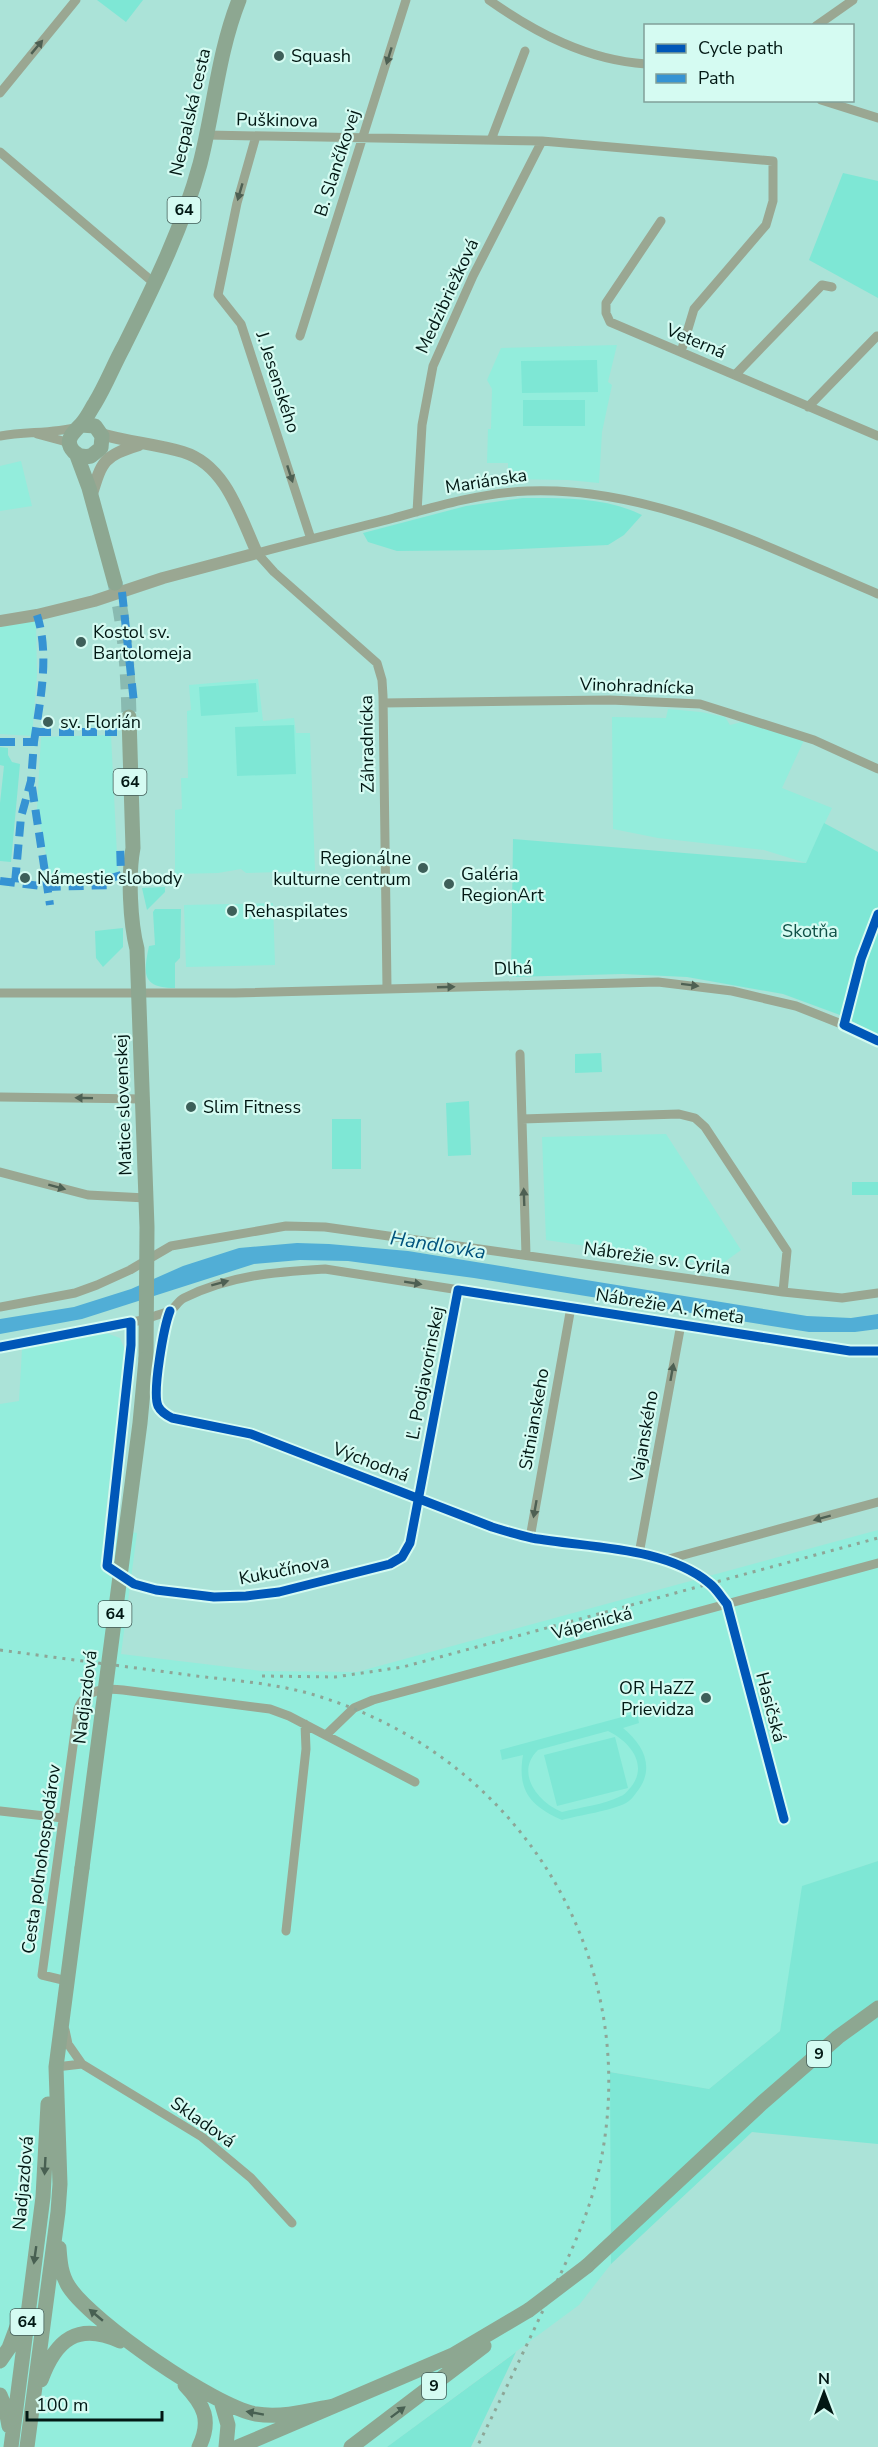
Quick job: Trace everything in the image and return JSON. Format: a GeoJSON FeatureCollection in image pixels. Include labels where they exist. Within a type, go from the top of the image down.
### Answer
{"type":"FeatureCollection","features":[{"type":"Feature","properties":{"kind":"main road","name":"Necpalská cesta"},"geometry":{"type":"LineString","coordinates":[[79,426],[100,394],[154,283],[194,186],[207,135],[221,56],[239,0]]}},
{"type":"Feature","properties":{"kind":"main road","name":"Necpalská cesta"},"geometry":{"type":"LineString","coordinates":[[90,444],[100,394]]}},
{"type":"Feature","properties":{"kind":"main road"},"geometry":{"type":"LineString","coordinates":[[79,426],[90,424],[90,444]]}},
{"type":"Feature","properties":{"kind":"main road","name":"64"},"geometry":{"type":"LineString","coordinates":[[79,426],[70,435],[90,444],[90,492],[115,583]]}},
{"type":"Feature","properties":{"kind":"main road","name":"Matice slovenskej"},"geometry":{"type":"LineString","coordinates":[[129,717],[133,848],[130,862],[131,926],[137,949],[148,1259]]}},
{"type":"Feature","properties":{"kind":"main road","name":"Nadjazdová"},"geometry":{"type":"LineString","coordinates":[[11,2447],[43,2197],[48,2099],[56,2067],[151,1351],[148,1259]]}},
{"type":"Feature","properties":{"kind":"main road","name":"9"},"geometry":{"type":"LineString","coordinates":[[351,2447],[450,2374],[514,2321],[587,2266],[762,2103],[838,2037],[878,2008]]}},
{"type":"Feature","properties":{"kind":"main road","name":"Nadjazdová"},"geometry":{"type":"LineString","coordinates":[[27,2447],[58,2212],[60,2161],[56,2067]]}},
{"type":"Feature","properties":{"kind":"main road"},"geometry":{"type":"LineString","coordinates":[[58,2212],[60,2264],[70,2288],[91,2312],[142,2351],[221,2401],[246,2412],[267,2415],[300,2413],[333,2406]]}},
{"type":"Feature","properties":{"kind":"main road"},"geometry":{"type":"LineString","coordinates":[[0,2361],[11,2343],[30,2291]]}},
{"type":"Feature","properties":{"kind":"main road","name":"9"},"geometry":{"type":"LineString","coordinates":[[238,2447],[453,2355],[514,2321]]}},
{"type":"Feature","properties":{"kind":"main road"},"geometry":{"type":"LineString","coordinates":[[32,2408],[49,2361],[62,2343],[75,2335],[87,2332],[101,2334],[142,2351]]}},
{"type":"Feature","properties":{"kind":"main road"},"geometry":{"type":"LineString","coordinates":[[170,2370],[204,2410],[206,2427],[199,2447]]}},
{"type":"Feature","properties":{"kind":"main road"},"geometry":{"type":"LineString","coordinates":[[0,2395],[6,2410],[11,2447]]}},
{"type":"Feature","properties":{"kind":"main road"},"geometry":{"type":"LineString","coordinates":[[221,2401],[228,2425],[226,2447]]}},
{"type":"Feature","properties":{"kind":"street"},"geometry":{"type":"LineString","coordinates":[[0,93],[76,0]]}},
{"type":"Feature","properties":{"kind":"street","name":"B. Slančíkovej"},"geometry":{"type":"LineString","coordinates":[[300,336],[406,0]]}},
{"type":"Feature","properties":{"kind":"street"},"geometry":{"type":"LineString","coordinates":[[489,0],[535,30],[566,45],[603,58],[644,64]]}},
{"type":"Feature","properties":{"kind":"street"},"geometry":{"type":"LineString","coordinates":[[819,24],[853,0]]}},
{"type":"Feature","properties":{"kind":"street"},"geometry":{"type":"LineString","coordinates":[[491,140],[525,51]]}},
{"type":"Feature","properties":{"kind":"street"},"geometry":{"type":"LineString","coordinates":[[827,102],[878,118]]}},
{"type":"Feature","properties":{"kind":"street","name":"Puškinova"},"geometry":{"type":"LineString","coordinates":[[207,135],[542,141],[773,161],[773,201],[766,225],[694,309],[681,352]]}},
{"type":"Feature","properties":{"kind":"street","name":"J. Jesenského"},"geometry":{"type":"LineString","coordinates":[[256,136],[237,203],[218,295],[242,324],[311,539]]}},
{"type":"Feature","properties":{"kind":"street","name":"Medzibriežková"},"geometry":{"type":"LineString","coordinates":[[417,512],[422,425],[433,366],[473,276],[542,141]]}},
{"type":"Feature","properties":{"kind":"street"},"geometry":{"type":"LineString","coordinates":[[0,152],[154,283]]}},
{"type":"Feature","properties":{"kind":"street","name":"Veterná"},"geometry":{"type":"LineString","coordinates":[[661,220],[606,303],[606,314],[610,322],[878,436]]}},
{"type":"Feature","properties":{"kind":"street"},"geometry":{"type":"LineString","coordinates":[[735,375],[822,285],[832,287]]}},
{"type":"Feature","properties":{"kind":"street"},"geometry":{"type":"LineString","coordinates":[[808,407],[877,336]]}},
{"type":"Feature","properties":{"kind":"street"},"geometry":{"type":"LineString","coordinates":[[0,436],[65,430],[79,426]]}},
{"type":"Feature","properties":{"kind":"street"},"geometry":{"type":"LineString","coordinates":[[29,432],[63,441],[90,444],[129,442],[183,452],[203,462],[220,478],[257,553]]}},
{"type":"Feature","properties":{"kind":"street"},"geometry":{"type":"LineString","coordinates":[[90,492],[106,460],[119,450],[142,445]]}},
{"type":"Feature","properties":{"kind":"street","name":"Mariánska"},"geometry":{"type":"LineString","coordinates":[[0,621],[94,601],[163,578],[417,512],[485,496],[528,491],[593,495],[693,516],[878,594]]}},
{"type":"Feature","properties":{"kind":"street","name":"Záhradnícka"},"geometry":{"type":"LineString","coordinates":[[257,553],[274,572],[377,663],[382,680],[383,703],[387,988]]}},
{"type":"Feature","properties":{"kind":"street","name":"Vinohradnícka"},"geometry":{"type":"LineString","coordinates":[[383,703],[610,700],[700,704],[814,740],[878,769]]}},
{"type":"Feature","properties":{"kind":"street","name":"Dlhá"},"geometry":{"type":"LineString","coordinates":[[0,993],[235,993],[631,981],[686,984],[732,991],[796,1006],[878,1041]]}},
{"type":"Feature","properties":{"kind":"street"},"geometry":{"type":"LineString","coordinates":[[520,1054],[526,1256]]}},
{"type":"Feature","properties":{"kind":"street"},"geometry":{"type":"LineString","coordinates":[[0,1097],[143,1099]]}},
{"type":"Feature","properties":{"kind":"street"},"geometry":{"type":"LineString","coordinates":[[522,1119],[679,1114],[695,1118],[705,1127],[787,1251],[783,1292]]}},
{"type":"Feature","properties":{"kind":"street"},"geometry":{"type":"LineString","coordinates":[[0,1172],[88,1195],[147,1198]]}},
{"type":"Feature","properties":{"kind":"street","name":"Nábrežie sv. Cyrila"},"geometry":{"type":"LineString","coordinates":[[0,1306],[75,1293],[97,1285],[171,1246],[286,1226],[326,1227],[783,1292],[842,1298],[878,1293]]}},
{"type":"Feature","properties":{"kind":"street","name":"Nábrežie A. Kmeťa"},"geometry":{"type":"LineString","coordinates":[[0,1347],[131,1322],[148,1312],[170,1311],[180,1300],[211,1286],[255,1274],[326,1269],[850,1351],[878,1351]]}},
{"type":"Feature","properties":{"kind":"street","name":"Ľ. Podjavorinskej"},"geometry":{"type":"LineString","coordinates":[[418,1497],[458,1290]]}},
{"type":"Feature","properties":{"kind":"street","name":"Sitnianskeho"},"geometry":{"type":"LineString","coordinates":[[530,1538],[571,1306]]}},
{"type":"Feature","properties":{"kind":"street","name":"Východná"},"geometry":{"type":"LineString","coordinates":[[170,1311],[151,1351],[157,1404],[162,1412],[172,1418],[251,1434],[492,1527],[530,1538],[665,1560],[695,1573],[711,1584],[727,1604]]}},
{"type":"Feature","properties":{"kind":"street","name":"Kukučínova"},"geometry":{"type":"LineString","coordinates":[[131,1322],[131,1345],[107,1566],[134,1584],[156,1590],[214,1597],[246,1596],[279,1592],[390,1564],[402,1557],[410,1543],[418,1497]]}},
{"type":"Feature","properties":{"kind":"street","name":"Vajanského"},"geometry":{"type":"LineString","coordinates":[[639,1554],[681,1324]]}},
{"type":"Feature","properties":{"kind":"street","name":"Východná"},"geometry":{"type":"LineString","coordinates":[[665,1560],[878,1502]]}},
{"type":"Feature","properties":{"kind":"street","name":"Vápenická"},"geometry":{"type":"LineString","coordinates":[[326,1735],[354,1708],[373,1700],[878,1563]]}},
{"type":"Feature","properties":{"kind":"street","name":"Hasičská"},"geometry":{"type":"LineString","coordinates":[[727,1604],[784,1819]]}},
{"type":"Feature","properties":{"kind":"street","name":"Cesta poľnohospodárov"},"geometry":{"type":"LineString","coordinates":[[67,1981],[42,1976],[78,1710],[84,1697],[98,1690],[123,1690],[255,1706],[280,1713],[305,1724],[415,1782]]}},
{"type":"Feature","properties":{"kind":"street"},"geometry":{"type":"LineString","coordinates":[[286,1930],[306,1749],[305,1724]]}},
{"type":"Feature","properties":{"kind":"street"},"geometry":{"type":"LineString","coordinates":[[0,1811],[63,1818]]}},
{"type":"Feature","properties":{"kind":"street","name":"Skladová"},"geometry":{"type":"LineString","coordinates":[[62,2019],[68,2044],[82,2064],[202,2137],[251,2178],[292,2223]]}},
{"type":"Feature","properties":{"kind":"street"},"geometry":{"type":"LineString","coordinates":[[56,2067],[82,2064]]}},
{"type":"Feature","properties":{"kind":"shaded area"},"geometry":{"type":"Polygon","coordinates":[[[617,345],[608,382],[612,385],[602,432],[599,483],[508,479],[508,463],[487,463],[492,389],[487,380],[501,348],[617,345]]]}},
{"type":"Feature","properties":{"kind":"shaded area"},"geometry":{"type":"Polygon","coordinates":[[[21,461],[32,506],[0,511],[0,466],[21,461]]]}},
{"type":"Feature","properties":{"kind":"shaded area"},"geometry":{"type":"Polygon","coordinates":[[[36,620],[37,675],[32,736],[0,734],[0,624],[36,620]]]}},
{"type":"Feature","properties":{"kind":"shaded area"},"geometry":{"type":"Polygon","coordinates":[[[258,679],[263,721],[294,718],[296,733],[310,733],[315,871],[246,873],[241,869],[218,873],[175,874],[175,810],[182,809],[181,778],[188,778],[187,711],[191,710],[189,685],[258,679]]]}},
{"type":"Feature","properties":{"kind":"shaded area"},"geometry":{"type":"Polygon","coordinates":[[[668,709],[725,717],[730,725],[746,721],[804,740],[782,788],[832,808],[806,863],[764,850],[658,838],[613,829],[612,717],[666,718],[668,709]]]}},
{"type":"Feature","properties":{"kind":"shaded area"},"geometry":{"type":"Polygon","coordinates":[[[111,735],[118,875],[51,880],[37,809],[41,737],[111,735]]]}},
{"type":"Feature","properties":{"kind":"shaded area"},"geometry":{"type":"Polygon","coordinates":[[[273,903],[275,965],[186,967],[184,905],[273,903]]]}},
{"type":"Feature","properties":{"kind":"shaded area"},"geometry":{"type":"Polygon","coordinates":[[[666,1134],[741,1250],[719,1266],[546,1240],[542,1137],[666,1134]]]}},
{"type":"Feature","properties":{"kind":"shaded area"},"geometry":{"type":"Polygon","coordinates":[[[106,1333],[120,1338],[125,1350],[104,1527],[137,1533],[121,1654],[262,1671],[357,1672],[878,1530],[878,1861],[803,1886],[780,2031],[709,2089],[611,2072],[611,2264],[579,2305],[387,2447],[0,2447],[0,1404],[19,1401],[22,1349],[106,1333]]]}},
{"type":"Feature","properties":{"kind":"green space"},"geometry":{"type":"Polygon","coordinates":[[[97,0],[143,0],[126,22],[97,0]]]}},
{"type":"Feature","properties":{"kind":"green space"},"geometry":{"type":"Polygon","coordinates":[[[843,173],[878,181],[878,298],[809,260],[843,173]]]}},
{"type":"Feature","properties":{"kind":"green space"},"geometry":{"type":"Polygon","coordinates":[[[597,360],[598,392],[522,393],[521,361],[597,360]]]}},
{"type":"Feature","properties":{"kind":"green space"},"geometry":{"type":"Polygon","coordinates":[[[523,400],[585,400],[585,426],[523,426],[523,400]]]}},
{"type":"Feature","properties":{"kind":"green space"},"geometry":{"type":"Polygon","coordinates":[[[523,498],[599,502],[642,515],[624,535],[608,545],[498,550],[397,551],[368,542],[363,533],[466,506],[523,498]]]}},
{"type":"Feature","properties":{"kind":"green space"},"geometry":{"type":"Polygon","coordinates":[[[256,683],[258,712],[201,716],[199,687],[256,683]]]}},
{"type":"Feature","properties":{"kind":"green space"},"geometry":{"type":"Polygon","coordinates":[[[294,725],[296,774],[237,776],[235,727],[294,725]]]}},
{"type":"Feature","properties":{"kind":"green space"},"geometry":{"type":"Polygon","coordinates":[[[0,747],[8,748],[8,755],[12,762],[20,764],[11,862],[0,861],[0,803],[4,766],[0,765],[0,747]]]}},
{"type":"Feature","properties":{"kind":"green space","name":"Skotňa"},"geometry":{"type":"Polygon","coordinates":[[[824,823],[878,852],[878,1035],[840,1015],[783,994],[687,977],[623,974],[511,977],[513,839],[806,863],[824,823]]]}},
{"type":"Feature","properties":{"kind":"green space"},"geometry":{"type":"Polygon","coordinates":[[[165,887],[165,892],[147,910],[142,888],[165,887]]]}},
{"type":"Feature","properties":{"kind":"green space"},"geometry":{"type":"Polygon","coordinates":[[[155,909],[181,909],[180,958],[175,963],[175,988],[156,985],[147,978],[146,964],[149,946],[155,945],[153,912],[155,909]]]}},
{"type":"Feature","properties":{"kind":"green space"},"geometry":{"type":"Polygon","coordinates":[[[123,928],[123,947],[103,967],[96,958],[95,931],[123,928]]]}},
{"type":"Feature","properties":{"kind":"green space"},"geometry":{"type":"Polygon","coordinates":[[[601,1053],[602,1072],[575,1073],[575,1054],[601,1053]]]}},
{"type":"Feature","properties":{"kind":"green space"},"geometry":{"type":"Polygon","coordinates":[[[469,1101],[471,1155],[448,1156],[446,1103],[469,1101]]]}},
{"type":"Feature","properties":{"kind":"green space"},"geometry":{"type":"Polygon","coordinates":[[[332,1119],[361,1119],[361,1169],[332,1169],[332,1119]]]}},
{"type":"Feature","properties":{"kind":"green space"},"geometry":{"type":"Polygon","coordinates":[[[852,1182],[878,1182],[878,1195],[852,1195],[852,1182]]]}},
{"type":"Feature","properties":{"kind":"green space"},"geometry":{"type":"Polygon","coordinates":[[[637,1713],[639,1723],[623,1728],[642,1750],[646,1766],[645,1775],[636,1793],[626,1803],[604,1811],[562,1820],[542,1809],[528,1795],[522,1778],[523,1755],[502,1760],[500,1750],[637,1713]],[[608,1731],[538,1750],[528,1768],[532,1786],[545,1802],[562,1812],[600,1804],[624,1795],[636,1778],[637,1762],[629,1747],[608,1731]]]}},
{"type":"Feature","properties":{"kind":"green space"},"geometry":{"type":"Polygon","coordinates":[[[615,1737],[628,1788],[557,1806],[544,1755],[615,1737]]]}},
{"type":"Feature","properties":{"kind":"green space"},"geometry":{"type":"Polygon","coordinates":[[[878,1861],[878,2144],[752,2132],[611,2264],[610,2072],[709,2089],[780,2031],[802,1886],[878,1861]]]}},
{"type":"Feature","properties":{"kind":"green space"},"geometry":{"type":"Polygon","coordinates":[[[516,2352],[471,2447],[387,2447],[516,2352]]]}},
{"type":"Feature","properties":{"kind":"water"},"geometry":{"type":"Polygon","coordinates":[[[297,1243],[408,1251],[807,1316],[851,1318],[878,1314],[878,1329],[855,1332],[809,1332],[474,1278],[348,1261],[300,1260],[254,1264],[82,1319],[0,1334],[0,1319],[74,1307],[131,1289],[183,1266],[239,1248],[297,1243]]]}},
{"type":"Feature","properties":{"kind":"tunnel"},"geometry":{"type":"LineString","coordinates":[[115,583],[125,649],[129,717]]}},
{"type":"Feature","properties":{"kind":"railway"},"geometry":{"type":"LineString","coordinates":[[262,1676],[335,1677],[403,1667],[878,1538]]}},
{"type":"Feature","properties":{"kind":"railway"},"geometry":{"type":"LineString","coordinates":[[0,1650],[261,1684],[293,1689],[324,1698],[396,1729],[460,1772],[514,1824],[557,1886],[587,1954],[605,2027],[608,2104],[596,2182],[581,2228],[477,2447]]}},
{"type":"Feature","properties":{"kind":"marked path"},"geometry":{"type":"LineString","coordinates":[[122,592],[134,703]]}},
{"type":"Feature","properties":{"kind":"marked path"},"geometry":{"type":"LineString","coordinates":[[34,742],[43,662],[41,630],[37,615]]}},
{"type":"Feature","properties":{"kind":"marked path"},"geometry":{"type":"LineString","coordinates":[[36,732],[117,732]]}},
{"type":"Feature","properties":{"kind":"marked path"},"geometry":{"type":"LineString","coordinates":[[0,742],[34,742],[31,781],[21,817],[15,883]]}},
{"type":"Feature","properties":{"kind":"marked path"},"geometry":{"type":"LineString","coordinates":[[32,787],[50,905]]}},
{"type":"Feature","properties":{"kind":"marked path"},"geometry":{"type":"LineString","coordinates":[[0,881],[49,887],[111,885],[111,878],[121,875],[120,844]]}},
{"type":"Feature","properties":{"kind":"cycle path"},"geometry":{"type":"LineString","coordinates":[[878,914],[861,959],[844,1025],[878,1041]]}},
{"type":"Feature","properties":{"kind":"cycle path"},"geometry":{"type":"LineString","coordinates":[[0,1347],[131,1322],[131,1345],[107,1566],[134,1584],[156,1590],[214,1597],[279,1592],[390,1564],[402,1557],[410,1543],[458,1290],[850,1351],[878,1351]]}},
{"type":"Feature","properties":{"kind":"cycle path"},"geometry":{"type":"LineString","coordinates":[[170,1311],[156,1387],[158,1406],[172,1418],[251,1434],[492,1527],[532,1538],[648,1555],[691,1571],[712,1585],[727,1604],[784,1819]]}},
{"type":"Feature","properties":{"kind":"place","name":"Squash"},"geometry":{"type":"Point","coordinates":[279,56]}},
{"type":"Feature","properties":{"kind":"place","name":"Kostol sv. Bartolomeja"},"geometry":{"type":"Point","coordinates":[81,642]}},
{"type":"Feature","properties":{"kind":"place","name":"sv. Florián"},"geometry":{"type":"Point","coordinates":[48,722]}},
{"type":"Feature","properties":{"kind":"place","name":"Regionálne kulturne centrum"},"geometry":{"type":"Point","coordinates":[423,868]}},
{"type":"Feature","properties":{"kind":"place","name":"Námestie slobody"},"geometry":{"type":"Point","coordinates":[25,878]}},
{"type":"Feature","properties":{"kind":"place","name":"Galéria RegionArt"},"geometry":{"type":"Point","coordinates":[449,884]}},
{"type":"Feature","properties":{"kind":"place","name":"Rehaspilates"},"geometry":{"type":"Point","coordinates":[232,911]}},
{"type":"Feature","properties":{"kind":"place","name":"Slim Fitness"},"geometry":{"type":"Point","coordinates":[191,1107]}},
{"type":"Feature","properties":{"kind":"place","name":"OR HaZZ Prievidza"},"geometry":{"type":"Point","coordinates":[706,1698]}},
{"type":"Feature","properties":{"kind":"water label","name":"Handlovka"},"geometry":{"type":"Point","coordinates":[438,1245]}}]}
